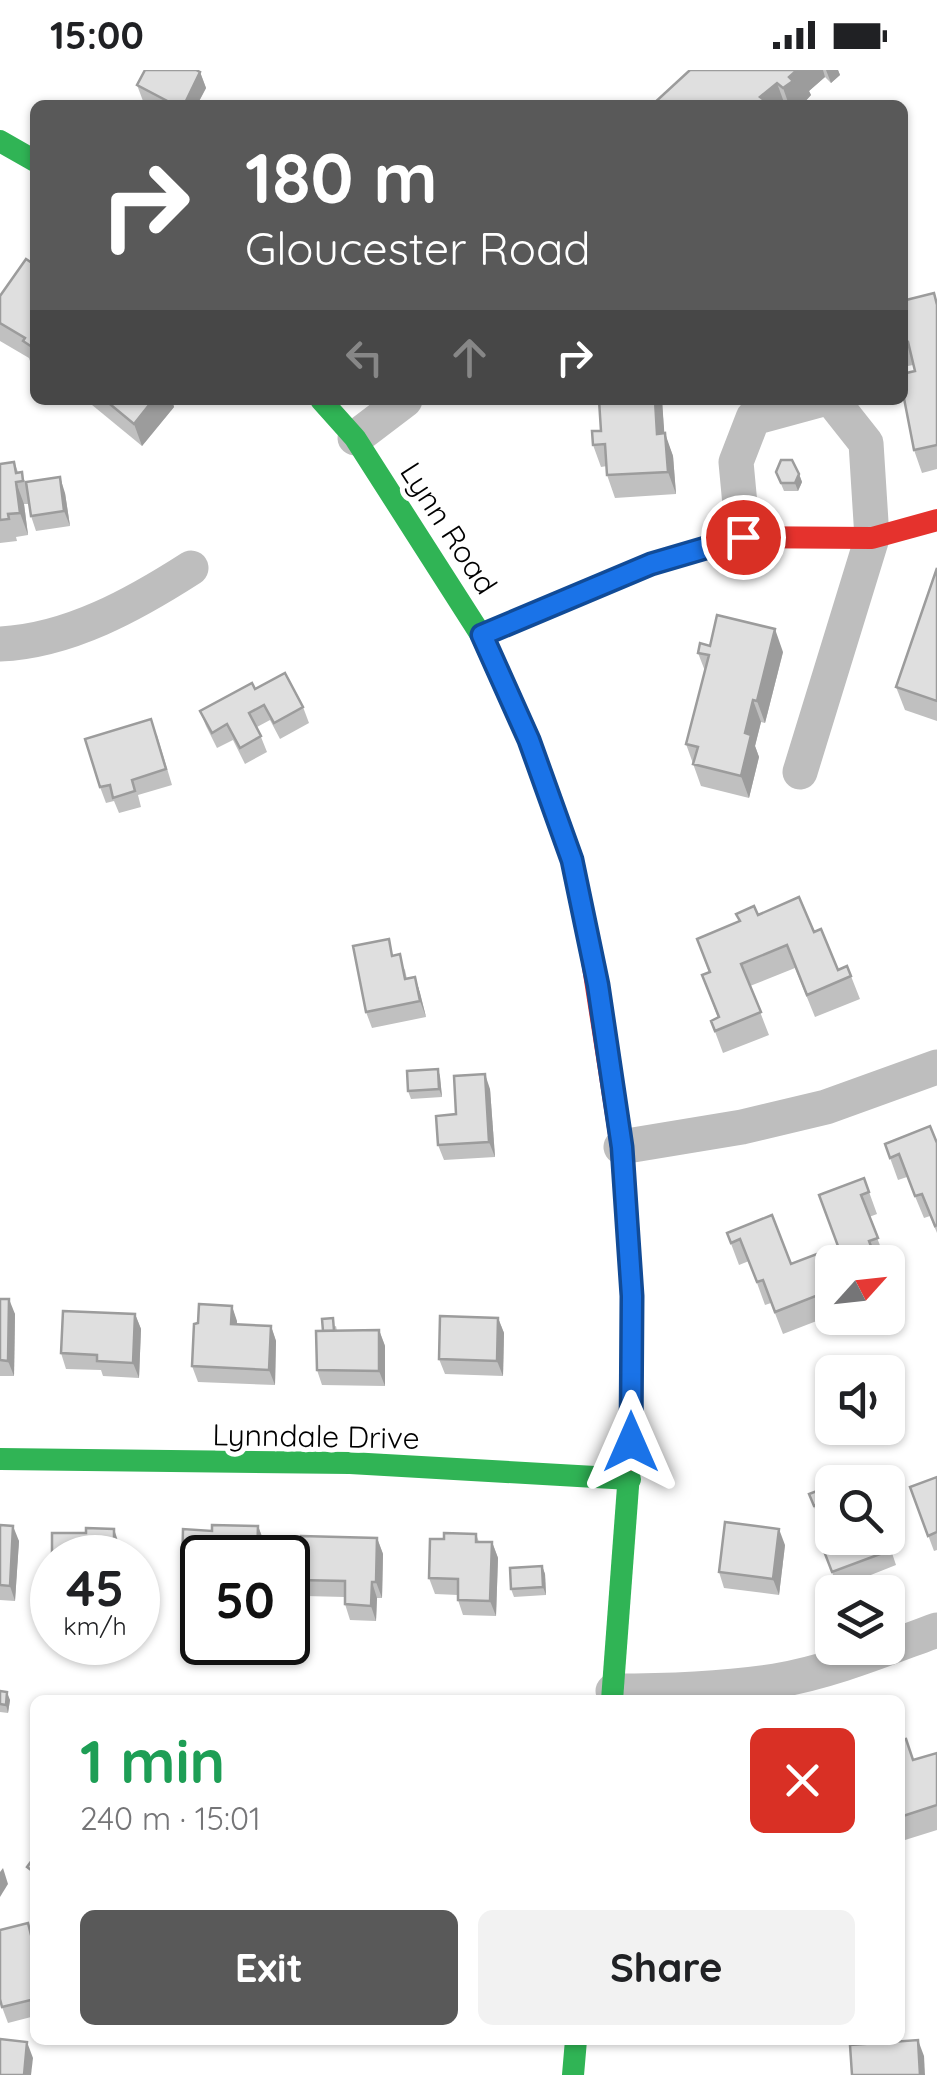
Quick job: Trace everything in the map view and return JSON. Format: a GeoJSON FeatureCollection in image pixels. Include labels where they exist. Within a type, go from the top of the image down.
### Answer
{"type":"FeatureCollection","features":[{"type":"Feature","properties":{"kind":"main road"},"geometry":{"type":"LineString","coordinates":[[0,141],[30,158]]}},
{"type":"Feature","properties":{"kind":"main road","name":"Lynn Road"},"geometry":{"type":"LineString","coordinates":[[326,405],[355,438],[482,635],[529,740],[572,860],[598,985],[622,1147],[632,1296],[630,1479],[612,1695]]}},
{"type":"Feature","properties":{"kind":"main road"},"geometry":{"type":"LineString","coordinates":[[482,635],[651,564],[743,537],[872,538],[937,520]]}},
{"type":"Feature","properties":{"kind":"main road","name":"Lynndale Drive"},"geometry":{"type":"LineString","coordinates":[[0,1459],[350,1463],[573,1479],[630,1479]]}},
{"type":"Feature","properties":{"kind":"main road"},"geometry":{"type":"LineString","coordinates":[[573,2075],[576,2045]]}},
{"type":"Feature","properties":{"kind":"street"},"geometry":{"type":"LineString","coordinates":[[355,438],[399,405]]}},
{"type":"Feature","properties":{"kind":"street"},"geometry":{"type":"LineString","coordinates":[[743,537],[736,462],[753,418],[801,405]]}},
{"type":"Feature","properties":{"kind":"street"},"geometry":{"type":"LineString","coordinates":[[800,772],[872,538],[866,442],[836,405]]}},
{"type":"Feature","properties":{"kind":"street"},"geometry":{"type":"LineString","coordinates":[[0,644],[51,635],[97,620],[144,598],[191,568]]}},
{"type":"Feature","properties":{"kind":"street"},"geometry":{"type":"LineString","coordinates":[[622,1147],[742,1127],[826,1107],[937,1067]]}},
{"type":"Feature","properties":{"kind":"street"},"geometry":{"type":"LineString","coordinates":[[612,1695],[778,1680],[868,1655],[937,1630]]}},
{"type":"Feature","properties":{"kind":"building"},"geometry":{"type":"Polygon","coordinates":[[[145,70],[200,72],[186,100],[166,100],[137,85],[145,70]]]}},
{"type":"Feature","properties":{"kind":"building"},"geometry":{"type":"Polygon","coordinates":[[[690,70],[797,70],[789,77],[793,81],[783,88],[777,83],[760,97],[764,100],[657,100],[690,70]]]}},
{"type":"Feature","properties":{"kind":"building"},"geometry":{"type":"Polygon","coordinates":[[[26,259],[30,262],[30,346],[23,341],[25,338],[0,323],[0,296],[26,259]]]}},
{"type":"Feature","properties":{"kind":"building"},"geometry":{"type":"Polygon","coordinates":[[[934,293],[937,305],[937,445],[914,450],[905,405],[908,373],[915,371],[908,342],[908,300],[934,293]]]}},
{"type":"Feature","properties":{"kind":"building"},"geometry":{"type":"Polygon","coordinates":[[[111,405],[149,405],[134,424],[111,405]]]}},
{"type":"Feature","properties":{"kind":"building"},"geometry":{"type":"Polygon","coordinates":[[[599,405],[655,405],[657,434],[665,433],[668,472],[607,475],[605,444],[593,445],[592,431],[601,431],[599,405]]]}},
{"type":"Feature","properties":{"kind":"building"},"geometry":{"type":"Polygon","coordinates":[[[781,460],[792,460],[799,474],[795,483],[781,483],[776,472],[781,460]]]}},
{"type":"Feature","properties":{"kind":"building"},"geometry":{"type":"Polygon","coordinates":[[[14,462],[16,473],[22,472],[23,481],[16,482],[20,513],[8,514],[9,519],[0,520],[0,464],[14,462]]]}},
{"type":"Feature","properties":{"kind":"building"},"geometry":{"type":"Polygon","coordinates":[[[60,477],[64,511],[31,516],[26,482],[60,477]]]}},
{"type":"Feature","properties":{"kind":"building"},"geometry":{"type":"Polygon","coordinates":[[[937,568],[937,701],[896,687],[937,568]]]}},
{"type":"Feature","properties":{"kind":"building"},"geometry":{"type":"Polygon","coordinates":[[[717,615],[775,629],[745,733],[751,735],[741,776],[693,764],[698,747],[686,744],[709,655],[698,653],[700,643],[710,646],[717,615]]]}},
{"type":"Feature","properties":{"kind":"building"},"geometry":{"type":"Polygon","coordinates":[[[285,673],[303,707],[274,723],[264,705],[249,713],[261,736],[240,748],[227,724],[212,733],[200,711],[252,683],[255,689],[285,673]]]}},
{"type":"Feature","properties":{"kind":"building"},"geometry":{"type":"Polygon","coordinates":[[[151,719],[166,769],[132,780],[135,791],[113,798],[110,785],[100,787],[85,739],[151,719]]]}},
{"type":"Feature","properties":{"kind":"building"},"geometry":{"type":"Polygon","coordinates":[[[799,897],[814,932],[821,929],[838,970],[847,966],[851,976],[807,995],[787,945],[741,964],[761,1012],[715,1031],[711,1021],[719,1017],[702,975],[710,972],[697,939],[740,921],[736,914],[754,906],[758,915],[799,897]]]}},
{"type":"Feature","properties":{"kind":"building"},"geometry":{"type":"Polygon","coordinates":[[[389,939],[392,956],[400,954],[405,979],[415,977],[420,1001],[366,1012],[353,946],[389,939]]]}},
{"type":"Feature","properties":{"kind":"building"},"geometry":{"type":"Polygon","coordinates":[[[438,1069],[439,1089],[408,1091],[407,1071],[438,1069]]]}},
{"type":"Feature","properties":{"kind":"building"},"geometry":{"type":"Polygon","coordinates":[[[485,1074],[489,1142],[438,1145],[436,1116],[456,1114],[454,1076],[485,1074]]]}},
{"type":"Feature","properties":{"kind":"building"},"geometry":{"type":"Polygon","coordinates":[[[930,1126],[937,1143],[935,1226],[922,1194],[915,1196],[899,1154],[890,1158],[885,1144],[930,1126]]]}},
{"type":"Feature","properties":{"kind":"building"},"geometry":{"type":"Polygon","coordinates":[[[864,1178],[869,1192],[861,1195],[878,1238],[869,1241],[871,1245],[838,1245],[819,1195],[864,1178]]]}},
{"type":"Feature","properties":{"kind":"building"},"geometry":{"type":"Polygon","coordinates":[[[772,1215],[791,1264],[815,1255],[815,1296],[775,1312],[763,1280],[757,1282],[740,1239],[731,1243],[727,1233],[772,1215]]]}},
{"type":"Feature","properties":{"kind":"building"},"geometry":{"type":"Polygon","coordinates":[[[0,1299],[9,1299],[8,1361],[0,1360],[0,1299]]]}},
{"type":"Feature","properties":{"kind":"building"},"geometry":{"type":"Polygon","coordinates":[[[199,1304],[232,1306],[231,1324],[271,1326],[269,1370],[192,1366],[199,1304]]]}},
{"type":"Feature","properties":{"kind":"building"},"geometry":{"type":"Polygon","coordinates":[[[63,1311],[135,1314],[133,1363],[61,1353],[63,1311]]]}},
{"type":"Feature","properties":{"kind":"building"},"geometry":{"type":"Polygon","coordinates":[[[440,1316],[498,1318],[497,1361],[439,1359],[440,1316]]]}},
{"type":"Feature","properties":{"kind":"building"},"geometry":{"type":"Polygon","coordinates":[[[333,1318],[334,1331],[323,1331],[322,1319],[333,1318]]]}},
{"type":"Feature","properties":{"kind":"building"},"geometry":{"type":"Polygon","coordinates":[[[379,1330],[379,1371],[317,1370],[316,1331],[379,1330]]]}},
{"type":"Feature","properties":{"kind":"building"},"geometry":{"type":"Polygon","coordinates":[[[937,1477],[937,1532],[928,1536],[910,1487],[937,1477]]]}},
{"type":"Feature","properties":{"kind":"building"},"geometry":{"type":"Polygon","coordinates":[[[725,1522],[779,1529],[773,1579],[719,1572],[725,1522]]]}},
{"type":"Feature","properties":{"kind":"building"},"geometry":{"type":"Polygon","coordinates":[[[0,1525],[13,1526],[10,1586],[0,1585],[0,1525]]]}},
{"type":"Feature","properties":{"kind":"building"},"geometry":{"type":"Polygon","coordinates":[[[212,1525],[258,1526],[258,1535],[183,1535],[183,1529],[212,1531],[212,1525]]]}},
{"type":"Feature","properties":{"kind":"building"},"geometry":{"type":"Polygon","coordinates":[[[86,1528],[114,1529],[114,1535],[52,1535],[86,1533],[86,1528]]]}},
{"type":"Feature","properties":{"kind":"building"},"geometry":{"type":"Polygon","coordinates":[[[444,1533],[476,1534],[476,1542],[492,1542],[490,1601],[458,1600],[458,1579],[429,1578],[430,1539],[444,1539],[444,1533]]]}},
{"type":"Feature","properties":{"kind":"building"},"geometry":{"type":"Polygon","coordinates":[[[310,1536],[377,1538],[371,1606],[345,1604],[345,1581],[310,1580],[310,1536]]]}},
{"type":"Feature","properties":{"kind":"building"},"geometry":{"type":"Polygon","coordinates":[[[825,1555],[878,1555],[832,1572],[825,1555]]]}},
{"type":"Feature","properties":{"kind":"building"},"geometry":{"type":"Polygon","coordinates":[[[542,1566],[543,1587],[511,1589],[510,1568],[542,1566]]]}},
{"type":"Feature","properties":{"kind":"building"},"geometry":{"type":"Polygon","coordinates":[[[0,1691],[7,1692],[6,1705],[0,1704],[0,1691]]]}},
{"type":"Feature","properties":{"kind":"building"},"geometry":{"type":"Polygon","coordinates":[[[905,1739],[913,1760],[937,1753],[937,1805],[905,1815],[905,1739]]]}},
{"type":"Feature","properties":{"kind":"building"},"geometry":{"type":"Polygon","coordinates":[[[28,1923],[30,1931],[30,2000],[2,2007],[0,1999],[0,1930],[28,1923]]]}},
{"type":"Feature","properties":{"kind":"building"},"geometry":{"type":"Polygon","coordinates":[[[0,2039],[27,2042],[24,2075],[0,2075],[0,2039]]]}},
{"type":"Feature","properties":{"kind":"building"},"geometry":{"type":"Polygon","coordinates":[[[918,2040],[920,2075],[852,2075],[850,2045],[905,2045],[905,2041],[918,2040]]]}},
{"type":"Feature","properties":{"kind":"traffic: fast"},"geometry":{"type":"LineString","coordinates":[[0,141],[30,158]]}},
{"type":"Feature","properties":{"kind":"traffic: fast"},"geometry":{"type":"LineString","coordinates":[[325,405],[355,438],[481,635],[529,741],[572,860],[591,954]]}},
{"type":"Feature","properties":{"kind":"traffic: fast"},"geometry":{"type":"LineString","coordinates":[[0,1459],[350,1463],[630,1479]]}},
{"type":"Feature","properties":{"kind":"traffic: fast"},"geometry":{"type":"LineString","coordinates":[[612,1695],[630,1460]]}},
{"type":"Feature","properties":{"kind":"traffic: fast"},"geometry":{"type":"LineString","coordinates":[[573,2075],[576,2045]]}},
{"type":"Feature","properties":{"kind":"traffic: jam"},"geometry":{"type":"LineString","coordinates":[[481,635],[651,564],[743,537],[872,538],[937,520]]}},
{"type":"Feature","properties":{"kind":"traffic: jam"},"geometry":{"type":"LineString","coordinates":[[591,954],[621,1147],[632,1296],[630,1460]]}},
{"type":"Feature","properties":{"kind":"route"},"geometry":{"type":"LineString","coordinates":[[631,1442],[632,1296],[622,1147],[598,985],[572,860],[529,740],[482,635],[651,564],[743,537]]}}]}
